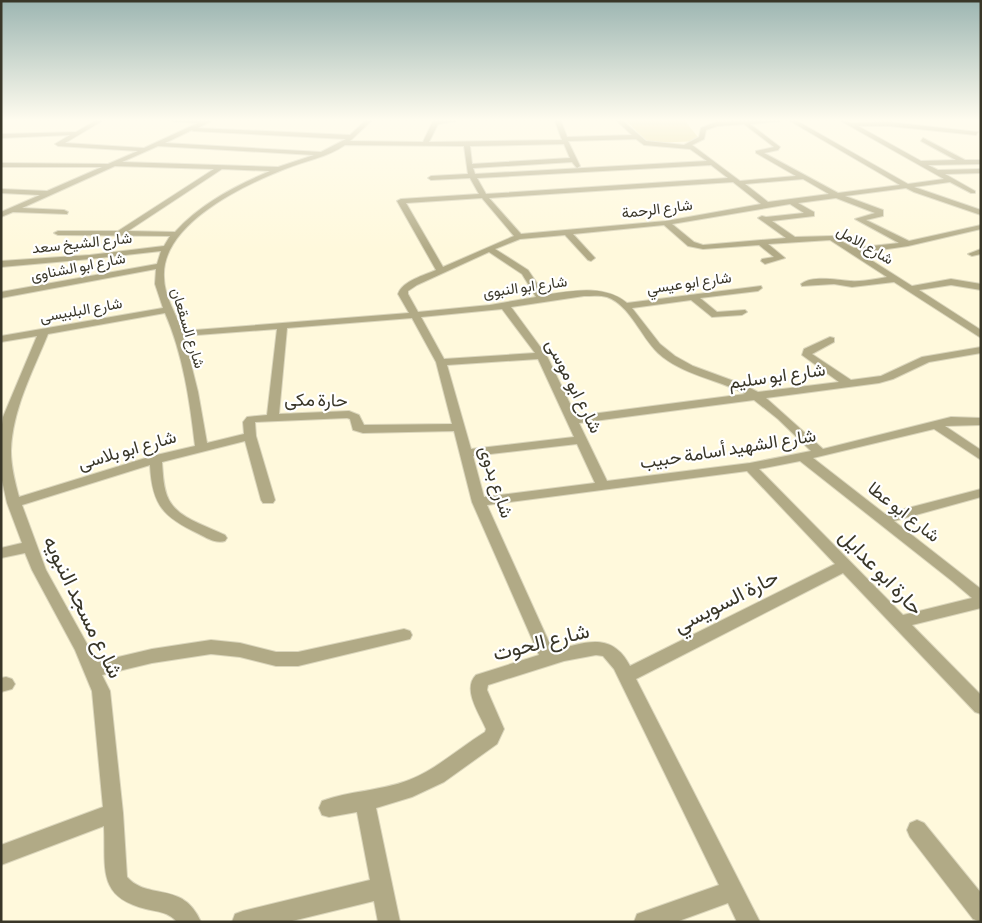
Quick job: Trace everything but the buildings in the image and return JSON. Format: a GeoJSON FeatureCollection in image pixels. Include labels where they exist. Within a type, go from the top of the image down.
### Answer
{"type":"FeatureCollection","features":[{"type":"Feature","properties":{"kind":"street","name":"شارع السقعان"},"geometry":{"type":"LineString","coordinates":[[201,448],[197,413],[178,334],[167,310],[161,289],[160,266],[166,248],[177,234],[210,205],[249,183],[294,164]]}},
{"type":"Feature","properties":{"kind":"street"},"geometry":{"type":"LineString","coordinates":[[503,164],[470,166],[472,176],[484,195],[519,237]]}},
{"type":"Feature","properties":{"kind":"street"},"geometry":{"type":"LineString","coordinates":[[576,164],[582,172]]}},
{"type":"Feature","properties":{"kind":"street"},"geometry":{"type":"LineString","coordinates":[[431,178],[582,172],[696,164]]}},
{"type":"Feature","properties":{"kind":"street"},"geometry":{"type":"LineString","coordinates":[[713,164],[766,205]]}},
{"type":"Feature","properties":{"kind":"street"},"geometry":{"type":"LineString","coordinates":[[781,164],[838,196],[880,212],[880,214],[859,219],[908,244]]}},
{"type":"Feature","properties":{"kind":"street"},"geometry":{"type":"LineString","coordinates":[[868,164],[908,187],[938,200],[981,212]]}},
{"type":"Feature","properties":{"kind":"street"},"geometry":{"type":"LineString","coordinates":[[919,164],[973,192]]}},
{"type":"Feature","properties":{"kind":"street"},"geometry":{"type":"LineString","coordinates":[[1,165],[111,165],[280,169]]}},
{"type":"Feature","properties":{"kind":"street"},"geometry":{"type":"LineString","coordinates":[[1,215],[111,165]]}},
{"type":"Feature","properties":{"kind":"street"},"geometry":{"type":"LineString","coordinates":[[119,234],[221,167]]}},
{"type":"Feature","properties":{"kind":"street"},"geometry":{"type":"LineString","coordinates":[[934,172],[981,171]]}},
{"type":"Feature","properties":{"kind":"street"},"geometry":{"type":"LineString","coordinates":[[441,271],[401,201],[591,185],[736,182],[805,177]]}},
{"type":"Feature","properties":{"kind":"street","name":"شارع الرحمة"},"geometry":{"type":"LineString","coordinates":[[414,314],[403,294],[404,290],[414,283],[490,248],[519,237],[666,223],[766,205],[950,180]]}},
{"type":"Feature","properties":{"kind":"street"},"geometry":{"type":"LineString","coordinates":[[1,191],[48,193]]}},
{"type":"Feature","properties":{"kind":"street"},"geometry":{"type":"LineString","coordinates":[[764,220],[811,214],[792,202]]}},
{"type":"Feature","properties":{"kind":"street"},"geometry":{"type":"LineString","coordinates":[[748,209],[793,239]]}},
{"type":"Feature","properties":{"kind":"street"},"geometry":{"type":"LineString","coordinates":[[12,210],[64,212]]}},
{"type":"Feature","properties":{"kind":"street","name":"شارع الامل"},"geometry":{"type":"LineString","coordinates":[[666,223],[691,244],[698,247],[793,239],[829,238],[835,240],[981,335]]}},
{"type":"Feature","properties":{"kind":"street"},"geometry":{"type":"LineString","coordinates":[[854,251],[908,244],[981,227]]}},
{"type":"Feature","properties":{"kind":"street"},"geometry":{"type":"LineString","coordinates":[[567,232],[591,258]]}},
{"type":"Feature","properties":{"kind":"street"},"geometry":{"type":"LineString","coordinates":[[58,233],[177,234]]}},
{"type":"Feature","properties":{"kind":"street"},"geometry":{"type":"LineString","coordinates":[[761,242],[781,258],[765,261]]}},
{"type":"Feature","properties":{"kind":"street","name":"شارع الشيخ سعد"},"geometry":{"type":"LineString","coordinates":[[1,264],[166,248]]}},
{"type":"Feature","properties":{"kind":"street"},"geometry":{"type":"LineString","coordinates":[[490,248],[525,272],[543,300]]}},
{"type":"Feature","properties":{"kind":"street"},"geometry":{"type":"LineString","coordinates":[[972,254],[981,251]]}},
{"type":"Feature","properties":{"kind":"street","name":"شارع ابو الشناوى"},"geometry":{"type":"LineString","coordinates":[[1,295],[160,266]]}},
{"type":"Feature","properties":{"kind":"street"},"geometry":{"type":"LineString","coordinates":[[806,284],[834,281],[852,284],[896,280]]}},
{"type":"Feature","properties":{"kind":"street"},"geometry":{"type":"LineString","coordinates":[[911,289],[950,282],[981,287]]}},
{"type":"Feature","properties":{"kind":"street","name":"شارع ابو عيسي"},"geometry":{"type":"LineString","coordinates":[[624,306],[758,288]]}},
{"type":"Feature","properties":{"kind":"street","name":"شارع ابو النبوى"},"geometry":{"type":"LineString","coordinates":[[178,334],[505,306],[574,295],[603,294],[616,298],[664,353],[684,365],[739,387],[757,397],[772,407],[820,453]]}},
{"type":"Feature","properties":{"kind":"street"},"geometry":{"type":"LineString","coordinates":[[693,296],[715,315],[742,312]]}},
{"type":"Feature","properties":{"kind":"street","name":"شارع ابو موسى"},"geometry":{"type":"LineString","coordinates":[[505,306],[542,356],[603,487]]}},
{"type":"Feature","properties":{"kind":"street","name":"شارع البلبيسى"},"geometry":{"type":"LineString","coordinates":[[1,339],[167,310]]}},
{"type":"Feature","properties":{"kind":"street","name":"شارع بدوى"},"geometry":{"type":"LineString","coordinates":[[414,314],[441,362],[478,502],[549,660]]}},
{"type":"Feature","properties":{"kind":"street"},"geometry":{"type":"LineString","coordinates":[[272,417],[282,325]]}},
{"type":"Feature","properties":{"kind":"street"},"geometry":{"type":"LineString","coordinates":[[968,327],[981,325]]}},
{"type":"Feature","properties":{"kind":"street","name":"شارع مسجد النبويه"},"geometry":{"type":"LineString","coordinates":[[44,331],[9,417],[4,470],[38,570],[93,670],[101,691],[113,813],[116,881],[121,889],[130,895],[173,905],[184,910],[190,922]]}},
{"type":"Feature","properties":{"kind":"street"},"geometry":{"type":"LineString","coordinates":[[830,340],[807,354],[849,384]]}},
{"type":"Feature","properties":{"kind":"street","name":"شارع ابو سليم"},"geometry":{"type":"LineString","coordinates":[[573,420],[890,378],[908,366],[930,358],[981,350]]}},
{"type":"Feature","properties":{"kind":"street"},"geometry":{"type":"LineString","coordinates":[[441,362],[542,356]]}},
{"type":"Feature","properties":{"kind":"street","name":"حارة مكى"},"geometry":{"type":"LineString","coordinates":[[250,436],[249,422],[254,418],[272,417],[350,414],[355,416],[357,427],[363,429],[459,427]]}},
{"type":"Feature","properties":{"kind":"street","name":"شارع الشهيد أسامة حبيب"},"geometry":{"type":"LineString","coordinates":[[478,502],[750,467],[820,453],[936,425],[962,420],[981,422]]}},
{"type":"Feature","properties":{"kind":"street"},"geometry":{"type":"LineString","coordinates":[[936,425],[981,456]]}},
{"type":"Feature","properties":{"kind":"street"},"geometry":{"type":"LineString","coordinates":[[250,436],[268,500]]}},
{"type":"Feature","properties":{"kind":"street","name":"شارع ابو بلاسى"},"geometry":{"type":"LineString","coordinates":[[14,503],[156,460],[250,436]]}},
{"type":"Feature","properties":{"kind":"street"},"geometry":{"type":"LineString","coordinates":[[466,453],[582,440]]}},
{"type":"Feature","properties":{"kind":"street","name":"شارع ابو عطا"},"geometry":{"type":"LineString","coordinates":[[803,456],[981,598]]}},
{"type":"Feature","properties":{"kind":"street"},"geometry":{"type":"LineString","coordinates":[[156,460],[160,496],[164,506],[173,514],[220,538]]}},
{"type":"Feature","properties":{"kind":"street","name":"حارة ابو عدايل"},"geometry":{"type":"LineString","coordinates":[[750,467],[981,707]]}},
{"type":"Feature","properties":{"kind":"street"},"geometry":{"type":"LineString","coordinates":[[883,519],[981,493]]}},
{"type":"Feature","properties":{"kind":"street"},"geometry":{"type":"LineString","coordinates":[[1,553],[29,547]]}},
{"type":"Feature","properties":{"kind":"street","name":"حارة السويسي"},"geometry":{"type":"LineString","coordinates":[[626,676],[845,565]]}},
{"type":"Feature","properties":{"kind":"street"},"geometry":{"type":"LineString","coordinates":[[900,622],[981,602]]}},
{"type":"Feature","properties":{"kind":"street"},"geometry":{"type":"LineString","coordinates":[[93,670],[152,656],[212,647],[235,649],[276,659],[298,659],[404,635]]}},
{"type":"Feature","properties":{"kind":"street","name":"شارع الحوت"},"geometry":{"type":"LineString","coordinates":[[329,808],[365,802],[419,785],[437,776],[491,738],[495,729],[478,690],[480,682],[549,660],[592,649],[603,649],[611,653],[626,676],[750,922]]}},
{"type":"Feature","properties":{"kind":"street"},"geometry":{"type":"LineString","coordinates":[[365,802],[389,922]]}},
{"type":"Feature","properties":{"kind":"street"},"geometry":{"type":"LineString","coordinates":[[1,855],[113,813]]}},
{"type":"Feature","properties":{"kind":"street"},"geometry":{"type":"LineString","coordinates":[[917,830],[981,911]]}},
{"type":"Feature","properties":{"kind":"street"},"geometry":{"type":"LineString","coordinates":[[244,922],[382,888]]}},
{"type":"Feature","properties":{"kind":"street"},"geometry":{"type":"LineString","coordinates":[[645,922],[733,891]]}}]}
